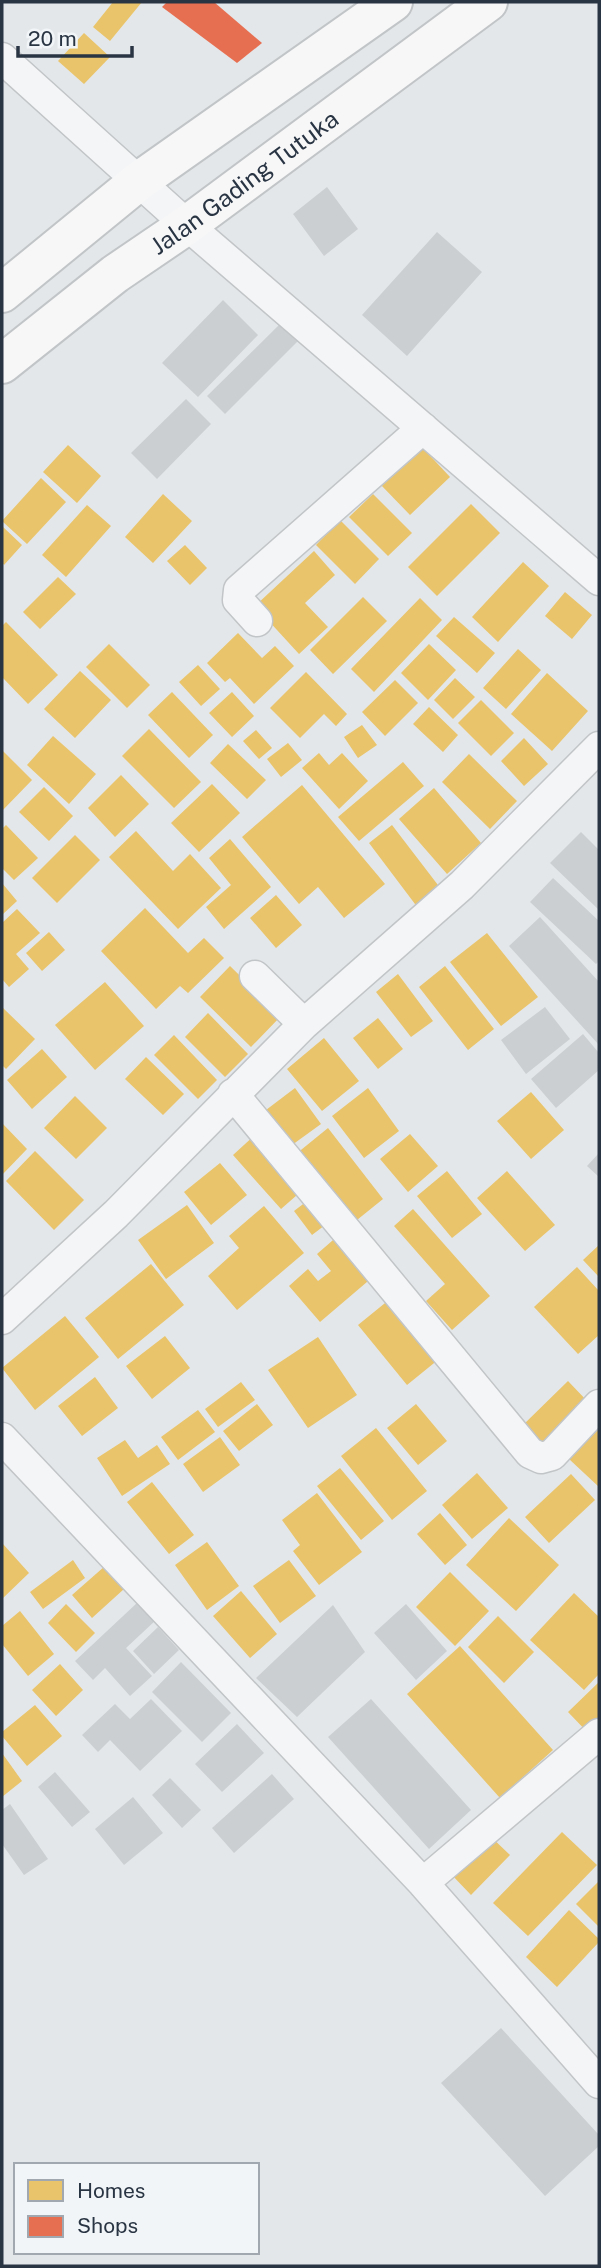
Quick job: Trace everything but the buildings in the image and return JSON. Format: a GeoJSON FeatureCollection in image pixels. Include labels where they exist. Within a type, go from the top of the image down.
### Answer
{"type":"FeatureCollection","features":[{"type":"Feature","properties":{"kind":"main road"},"geometry":{"type":"LineString","coordinates":[[2,293],[139,181],[393,2]]}},
{"type":"Feature","properties":{"kind":"main road","name":"Jalan Gading Tutuka"},"geometry":{"type":"LineString","coordinates":[[2,364],[115,274],[187,225],[488,2]]}},
{"type":"Feature","properties":{"kind":"street"},"geometry":{"type":"LineString","coordinates":[[2,58],[187,225],[599,580]]}},
{"type":"Feature","properties":{"kind":"street"},"geometry":{"type":"LineString","coordinates":[[257,621],[238,600],[239,590],[423,428]]}},
{"type":"Feature","properties":{"kind":"street"},"geometry":{"type":"LineString","coordinates":[[2,1318],[116,1214],[304,1024],[463,885],[599,747]]}},
{"type":"Feature","properties":{"kind":"street"},"geometry":{"type":"LineString","coordinates":[[255,976],[304,1024]]}},
{"type":"Feature","properties":{"kind":"street"},"geometry":{"type":"LineString","coordinates":[[233,1094],[530,1453],[541,1458],[552,1455],[599,1405]]}},
{"type":"Feature","properties":{"kind":"street"},"geometry":{"type":"LineString","coordinates":[[2,1438],[423,1883],[599,2083]]}},
{"type":"Feature","properties":{"kind":"street"},"geometry":{"type":"LineString","coordinates":[[423,1883],[599,1734]]}}]}
